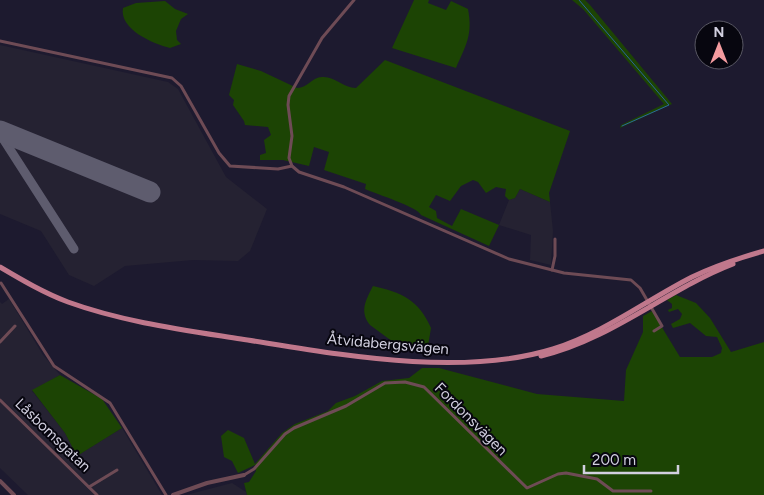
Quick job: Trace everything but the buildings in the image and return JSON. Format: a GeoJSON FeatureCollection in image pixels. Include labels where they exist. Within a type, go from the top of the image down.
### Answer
{"type":"FeatureCollection","features":[{"type":"Feature","properties":{"kind":"main road","name":"Åtvidabergsvägen"},"geometry":{"type":"LineString","coordinates":[[0,269],[53,299],[111,318],[282,348],[442,366],[496,364],[552,353],[598,336],[649,305],[709,274],[764,253]]}},
{"type":"Feature","properties":{"kind":"street"},"geometry":{"type":"LineString","coordinates":[[354,0],[322,38],[289,96],[288,105],[292,136],[288,153],[292,166],[303,174],[344,187],[498,255],[552,270],[626,278],[637,285],[662,326],[654,332]]}},
{"type":"Feature","properties":{"kind":"street"},"geometry":{"type":"LineString","coordinates":[[0,40],[172,78],[181,86],[219,153],[230,166],[278,169],[292,166]]}},
{"type":"Feature","properties":{"kind":"street"},"geometry":{"type":"LineString","coordinates":[[552,270],[555,256],[555,240]]}},
{"type":"Feature","properties":{"kind":"street"},"geometry":{"type":"LineString","coordinates":[[1,283],[54,366],[110,403],[166,495]]}},
{"type":"Feature","properties":{"kind":"street"},"geometry":{"type":"LineString","coordinates":[[0,342],[16,326]]}},
{"type":"Feature","properties":{"kind":"street","name":"Fordonsvägen"},"geometry":{"type":"LineString","coordinates":[[172,495],[207,483],[244,475],[261,462],[289,430],[346,406],[385,383],[395,382],[415,383],[424,387],[527,488],[558,474],[566,474],[597,479],[613,491],[652,491]]}},
{"type":"Feature","properties":{"kind":"street","name":"Låsbomsgatan"},"geometry":{"type":"LineString","coordinates":[[0,400],[97,495]]}},
{"type":"Feature","properties":{"kind":"street","name":"Låsbomsgatan"},"geometry":{"type":"LineString","coordinates":[[89,487],[117,470]]}},
{"type":"Feature","properties":{"kind":"street"},"geometry":{"type":"LineString","coordinates":[[0,481],[14,495]]}},
{"type":"Feature","properties":{"kind":"shaded area"},"geometry":{"type":"Polygon","coordinates":[[[0,45],[168,82],[178,89],[226,177],[267,209],[250,251],[238,261],[193,260],[125,266],[94,286],[69,275],[41,231],[0,214],[0,45]]]}},
{"type":"Feature","properties":{"kind":"shaded area"},"geometry":{"type":"Polygon","coordinates":[[[520,189],[550,202],[553,231],[551,265],[530,260],[531,235],[499,225],[509,200],[515,198],[520,189]]]}},
{"type":"Feature","properties":{"kind":"shaded area"},"geometry":{"type":"Polygon","coordinates":[[[9,299],[43,355],[60,375],[32,391],[65,433],[77,456],[122,428],[162,495],[28,495],[0,468],[0,302],[2,304],[9,299]]]}},
{"type":"Feature","properties":{"kind":"shaded area"},"geometry":{"type":"Polygon","coordinates":[[[232,483],[246,492],[247,495],[186,495],[232,483]]]}},
{"type":"Feature","properties":{"kind":"green space"},"geometry":{"type":"Polygon","coordinates":[[[414,0],[429,0],[428,3],[446,10],[451,1],[468,9],[469,33],[466,46],[456,68],[392,48],[414,0]]]}},
{"type":"Feature","properties":{"kind":"green space"},"geometry":{"type":"Polygon","coordinates":[[[572,0],[585,0],[590,5],[672,104],[620,128],[621,125],[664,104],[583,9],[572,0]]]}},
{"type":"Feature","properties":{"kind":"green space"},"geometry":{"type":"Polygon","coordinates":[[[165,1],[175,9],[188,14],[181,19],[176,31],[177,40],[181,44],[170,48],[155,43],[139,34],[126,23],[123,16],[123,8],[136,3],[165,1]]]}},
{"type":"Feature","properties":{"kind":"green space"},"geometry":{"type":"Polygon","coordinates":[[[385,60],[570,131],[549,193],[550,202],[520,189],[515,198],[509,200],[505,196],[506,189],[496,187],[486,193],[478,182],[473,180],[461,186],[450,201],[436,195],[429,207],[436,211],[437,218],[452,226],[461,209],[499,225],[489,246],[421,215],[413,208],[365,189],[366,184],[324,170],[329,152],[314,147],[309,166],[283,160],[260,160],[260,155],[266,153],[264,140],[271,135],[268,127],[245,125],[233,105],[234,100],[229,95],[237,64],[261,71],[297,88],[301,88],[319,77],[327,77],[356,88],[385,60]]]}},
{"type":"Feature","properties":{"kind":"green space"},"geometry":{"type":"Polygon","coordinates":[[[373,286],[392,291],[408,299],[421,310],[431,328],[427,352],[404,350],[370,325],[364,310],[373,286]]]}},
{"type":"Feature","properties":{"kind":"green space"},"geometry":{"type":"Polygon","coordinates":[[[676,295],[696,303],[710,318],[731,352],[764,342],[764,495],[247,495],[244,483],[249,482],[256,471],[255,465],[238,473],[232,461],[224,457],[221,436],[228,430],[244,438],[255,464],[282,433],[295,424],[328,411],[336,403],[355,396],[382,381],[409,378],[422,368],[439,368],[537,394],[624,401],[626,370],[643,332],[643,316],[652,311],[680,357],[712,357],[721,353],[722,348],[717,337],[706,336],[690,323],[673,328],[671,324],[680,319],[682,314],[678,309],[669,312],[668,310],[672,308],[672,304],[667,300],[676,295]]]}},
{"type":"Feature","properties":{"kind":"green space"},"geometry":{"type":"Polygon","coordinates":[[[60,375],[102,399],[122,428],[77,456],[65,433],[32,390],[60,375]]]}},
{"type":"Feature","properties":{"kind":"waterway"},"geometry":{"type":"LineString","coordinates":[[579,0],[669,105],[622,126]]}},
{"type":"Feature","properties":{"kind":"taxiway"},"geometry":{"type":"LineString","coordinates":[[0,134],[74,249]]}},
{"type":"Feature","properties":{"kind":"runway"},"geometry":{"type":"LineString","coordinates":[[0,131],[150,192]]}}]}
